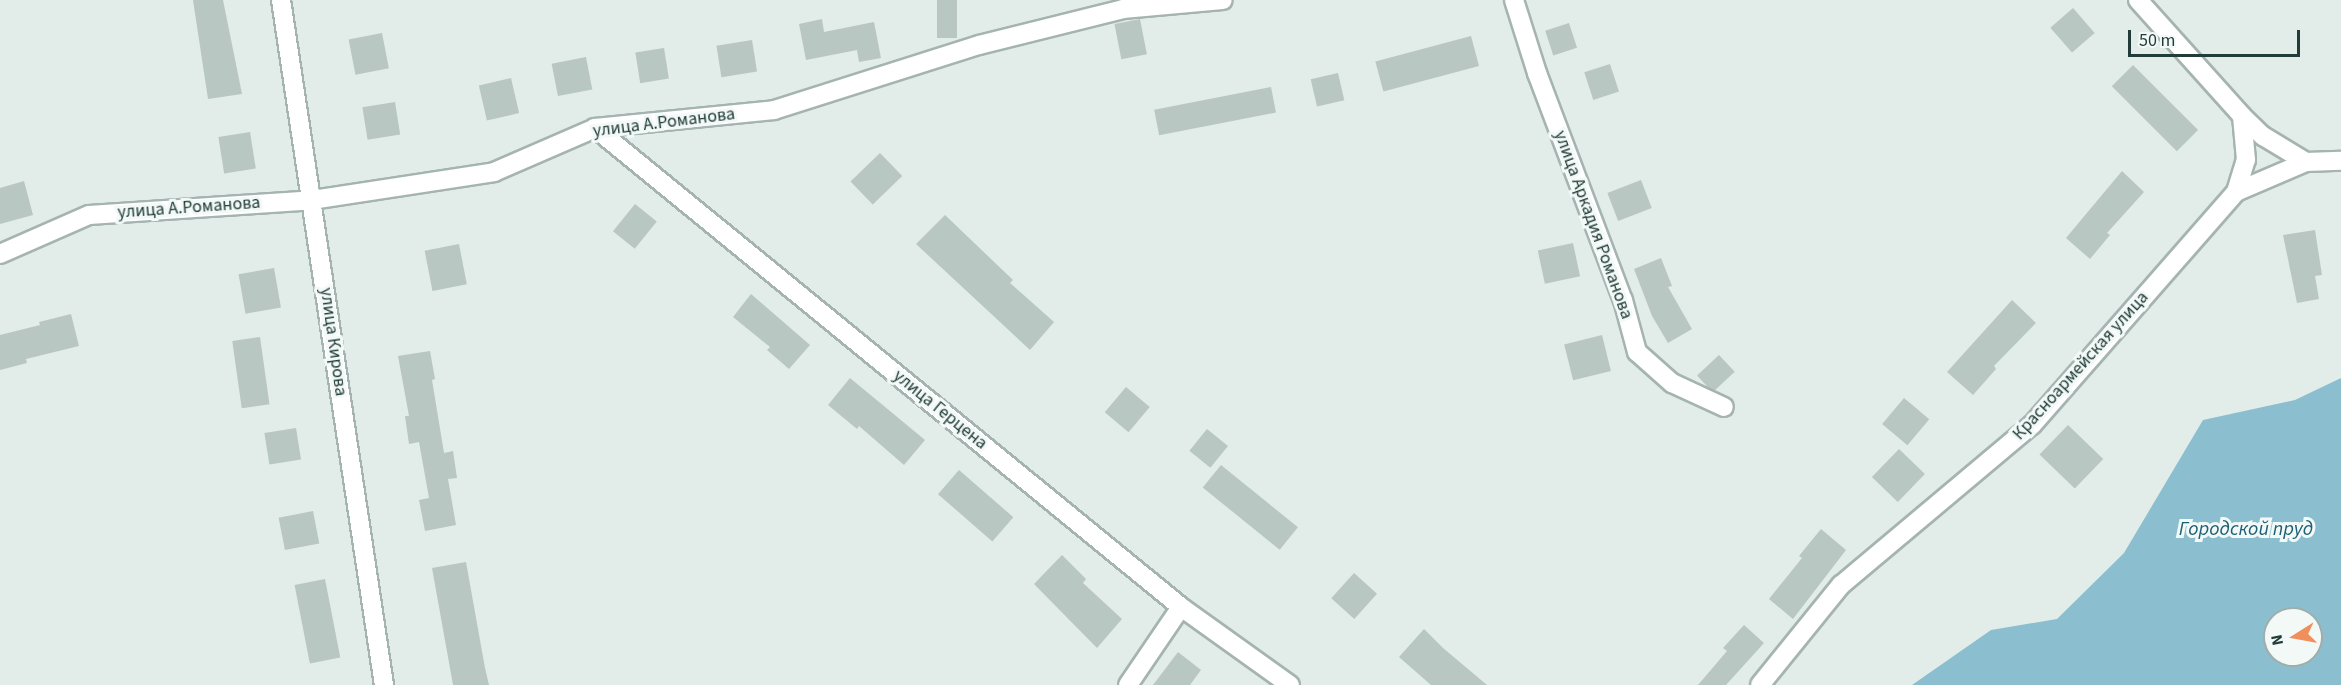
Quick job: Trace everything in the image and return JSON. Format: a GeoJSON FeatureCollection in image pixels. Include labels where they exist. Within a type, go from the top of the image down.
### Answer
{"type":"FeatureCollection","features":[{"type":"Feature","properties":{"kind":"street","name":"улица Кирова"},"geometry":{"type":"LineString","coordinates":[[280,0],[384,685]]}},
{"type":"Feature","properties":{"kind":"street","name":"улица А.Романова"},"geometry":{"type":"LineString","coordinates":[[0,254],[89,215],[312,200],[494,172],[595,128],[774,110],[979,45],[1122,9],[1223,0]]}},
{"type":"Feature","properties":{"kind":"street","name":"улица Аркадия Романова"},"geometry":{"type":"LineString","coordinates":[[1514,0],[1537,73],[1623,300],[1637,352],[1672,383],[1724,408]]}},
{"type":"Feature","properties":{"kind":"street"},"geometry":{"type":"LineString","coordinates":[[2138,0],[2242,116],[2264,136],[2306,162],[2341,161]]}},
{"type":"Feature","properties":{"kind":"street"},"geometry":{"type":"LineString","coordinates":[[2236,192],[2246,160],[2242,116]]}},
{"type":"Feature","properties":{"kind":"street","name":"улица Герцена"},"geometry":{"type":"LineString","coordinates":[[595,128],[1181,607],[1290,685]]}},
{"type":"Feature","properties":{"kind":"street","name":"Красноармейская улица"},"geometry":{"type":"LineString","coordinates":[[1760,685],[1841,585],[2032,425],[2236,192],[2306,162]]}},
{"type":"Feature","properties":{"kind":"street"},"geometry":{"type":"LineString","coordinates":[[1128,685],[1181,607]]}},
{"type":"Feature","properties":{"kind":"water","name":"Городской пруд"},"geometry":{"type":"Polygon","coordinates":[[[2341,378],[2341,685],[1912,685],[1991,630],[2057,619],[2124,553],[2203,420],[2295,400],[2341,378]]]}},
{"type":"Feature","properties":{"kind":"building"},"geometry":{"type":"Polygon","coordinates":[[[193,0],[223,0],[242,94],[208,99],[193,0]]]}},
{"type":"Feature","properties":{"kind":"building"},"geometry":{"type":"Polygon","coordinates":[[[937,0],[957,0],[957,38],[937,38],[937,0]]]}},
{"type":"Feature","properties":{"kind":"building"},"geometry":{"type":"Polygon","coordinates":[[[2073,8],[2095,33],[2072,53],[2050,28],[2073,8]]]}},
{"type":"Feature","properties":{"kind":"building"},"geometry":{"type":"Polygon","coordinates":[[[822,19],[824,32],[874,22],[881,58],[859,62],[857,50],[806,60],[799,24],[822,19]]]}},
{"type":"Feature","properties":{"kind":"building"},"geometry":{"type":"Polygon","coordinates":[[[1140,19],[1147,54],[1121,59],[1114,24],[1140,19]]]}},
{"type":"Feature","properties":{"kind":"building"},"geometry":{"type":"Polygon","coordinates":[[[1569,23],[1577,48],[1553,55],[1545,31],[1569,23]]]}},
{"type":"Feature","properties":{"kind":"building"},"geometry":{"type":"Polygon","coordinates":[[[382,33],[389,68],[355,75],[349,39],[382,33]]]}},
{"type":"Feature","properties":{"kind":"building"},"geometry":{"type":"Polygon","coordinates":[[[1471,36],[1479,66],[1383,92],[1375,62],[1471,36]]]}},
{"type":"Feature","properties":{"kind":"building"},"geometry":{"type":"Polygon","coordinates":[[[752,40],[757,72],[721,77],[716,46],[752,40]]]}},
{"type":"Feature","properties":{"kind":"building"},"geometry":{"type":"Polygon","coordinates":[[[664,48],[669,79],[640,83],[635,53],[664,48]]]}},
{"type":"Feature","properties":{"kind":"building"},"geometry":{"type":"Polygon","coordinates":[[[586,57],[592,89],[558,96],[552,64],[586,57]]]}},
{"type":"Feature","properties":{"kind":"building"},"geometry":{"type":"Polygon","coordinates":[[[1610,64],[1619,92],[1593,100],[1584,72],[1610,64]]]}},
{"type":"Feature","properties":{"kind":"building"},"geometry":{"type":"Polygon","coordinates":[[[2133,65],[2198,130],[2177,151],[2112,86],[2133,65]]]}},
{"type":"Feature","properties":{"kind":"building"},"geometry":{"type":"Polygon","coordinates":[[[1338,73],[1344,100],[1317,107],[1311,79],[1338,73]]]}},
{"type":"Feature","properties":{"kind":"building"},"geometry":{"type":"Polygon","coordinates":[[[511,78],[519,113],[487,121],[479,85],[511,78]]]}},
{"type":"Feature","properties":{"kind":"building"},"geometry":{"type":"Polygon","coordinates":[[[1271,87],[1276,113],[1159,135],[1154,110],[1271,87]]]}},
{"type":"Feature","properties":{"kind":"building"},"geometry":{"type":"Polygon","coordinates":[[[395,102],[400,135],[368,140],[362,107],[395,102]]]}},
{"type":"Feature","properties":{"kind":"building"},"geometry":{"type":"Polygon","coordinates":[[[250,132],[256,169],[224,174],[218,137],[250,132]]]}},
{"type":"Feature","properties":{"kind":"building"},"geometry":{"type":"Polygon","coordinates":[[[880,153],[902,176],[873,204],[851,181],[880,153]]]}},
{"type":"Feature","properties":{"kind":"building"},"geometry":{"type":"Polygon","coordinates":[[[2122,171],[2144,192],[2107,233],[2110,235],[2090,259],[2066,238],[2122,171]]]}},
{"type":"Feature","properties":{"kind":"building"},"geometry":{"type":"Polygon","coordinates":[[[1641,180],[1652,208],[1618,221],[1607,193],[1641,180]]]}},
{"type":"Feature","properties":{"kind":"building"},"geometry":{"type":"Polygon","coordinates":[[[24,181],[33,215],[0,224],[0,188],[24,181]]]}},
{"type":"Feature","properties":{"kind":"building"},"geometry":{"type":"Polygon","coordinates":[[[635,204],[657,222],[635,249],[613,231],[635,204]]]}},
{"type":"Feature","properties":{"kind":"building"},"geometry":{"type":"Polygon","coordinates":[[[945,215],[1013,280],[1010,283],[1054,322],[1030,350],[916,244],[945,215]]]}},
{"type":"Feature","properties":{"kind":"building"},"geometry":{"type":"Polygon","coordinates":[[[2315,230],[2322,275],[2315,276],[2319,299],[2297,303],[2283,235],[2315,230]]]}},
{"type":"Feature","properties":{"kind":"building"},"geometry":{"type":"Polygon","coordinates":[[[1573,243],[1580,276],[1545,284],[1538,250],[1573,243]]]}},
{"type":"Feature","properties":{"kind":"building"},"geometry":{"type":"Polygon","coordinates":[[[459,244],[467,284],[432,291],[425,251],[459,244]]]}},
{"type":"Feature","properties":{"kind":"building"},"geometry":{"type":"Polygon","coordinates":[[[1661,258],[1672,286],[1668,287],[1692,329],[1668,343],[1652,316],[1634,269],[1661,258]]]}},
{"type":"Feature","properties":{"kind":"building"},"geometry":{"type":"Polygon","coordinates":[[[274,268],[281,307],[245,314],[239,274],[274,268]]]}},
{"type":"Feature","properties":{"kind":"building"},"geometry":{"type":"Polygon","coordinates":[[[751,294],[810,345],[789,369],[767,350],[770,347],[733,317],[751,294]]]}},
{"type":"Feature","properties":{"kind":"building"},"geometry":{"type":"Polygon","coordinates":[[[2012,300],[2036,323],[1994,366],[1996,369],[1973,395],[1947,372],[2012,300]]]}},
{"type":"Feature","properties":{"kind":"building"},"geometry":{"type":"Polygon","coordinates":[[[71,314],[79,346],[26,359],[27,363],[0,370],[0,335],[71,314]]]}},
{"type":"Feature","properties":{"kind":"building"},"geometry":{"type":"Polygon","coordinates":[[[1602,335],[1611,371],[1573,380],[1564,344],[1602,335]]]}},
{"type":"Feature","properties":{"kind":"building"},"geometry":{"type":"Polygon","coordinates":[[[260,337],[269,404],[242,408],[232,341],[260,337]]]}},
{"type":"Feature","properties":{"kind":"building"},"geometry":{"type":"Polygon","coordinates":[[[430,351],[435,379],[432,380],[444,453],[453,451],[457,478],[448,479],[456,525],[425,531],[419,500],[429,498],[419,442],[409,444],[405,416],[409,416],[398,356],[430,351]]]}},
{"type":"Feature","properties":{"kind":"building"},"geometry":{"type":"Polygon","coordinates":[[[1719,355],[1735,372],[1713,392],[1697,375],[1719,355]]]}},
{"type":"Feature","properties":{"kind":"building"},"geometry":{"type":"Polygon","coordinates":[[[850,378],[925,440],[904,465],[859,426],[857,429],[828,405],[850,378]]]}},
{"type":"Feature","properties":{"kind":"building"},"geometry":{"type":"Polygon","coordinates":[[[1126,387],[1150,407],[1129,432],[1105,412],[1126,387]]]}},
{"type":"Feature","properties":{"kind":"building"},"geometry":{"type":"Polygon","coordinates":[[[1904,398],[1929,419],[1907,445],[1882,424],[1904,398]]]}},
{"type":"Feature","properties":{"kind":"building"},"geometry":{"type":"Polygon","coordinates":[[[2068,425],[2103,459],[2075,489],[2040,454],[2068,425]]]}},
{"type":"Feature","properties":{"kind":"building"},"geometry":{"type":"Polygon","coordinates":[[[296,428],[301,460],[269,465],[264,433],[296,428]]]}},
{"type":"Feature","properties":{"kind":"building"},"geometry":{"type":"Polygon","coordinates":[[[1207,429],[1228,446],[1210,468],[1189,451],[1207,429]]]}},
{"type":"Feature","properties":{"kind":"building"},"geometry":{"type":"Polygon","coordinates":[[[1899,449],[1925,474],[1898,502],[1872,477],[1899,449]]]}},
{"type":"Feature","properties":{"kind":"building"},"geometry":{"type":"Polygon","coordinates":[[[1221,465],[1298,527],[1280,550],[1203,488],[1221,465]]]}},
{"type":"Feature","properties":{"kind":"building"},"geometry":{"type":"Polygon","coordinates":[[[959,470],[1013,517],[992,541],[938,494],[959,470]]]}},
{"type":"Feature","properties":{"kind":"building"},"geometry":{"type":"Polygon","coordinates":[[[313,511],[319,543],[285,550],[279,518],[313,511]]]}},
{"type":"Feature","properties":{"kind":"building"},"geometry":{"type":"Polygon","coordinates":[[[1821,529],[1846,550],[1793,619],[1769,599],[1802,558],[1799,556],[1821,529]]]}},
{"type":"Feature","properties":{"kind":"building"},"geometry":{"type":"Polygon","coordinates":[[[1062,555],[1086,579],[1083,583],[1122,619],[1097,648],[1034,584],[1062,555]]]}},
{"type":"Feature","properties":{"kind":"building"},"geometry":{"type":"Polygon","coordinates":[[[466,562],[489,685],[453,685],[432,568],[466,562]]]}},
{"type":"Feature","properties":{"kind":"building"},"geometry":{"type":"Polygon","coordinates":[[[1354,573],[1377,594],[1354,619],[1331,598],[1354,573]]]}},
{"type":"Feature","properties":{"kind":"building"},"geometry":{"type":"Polygon","coordinates":[[[325,579],[340,658],[310,663],[295,585],[325,579]]]}},
{"type":"Feature","properties":{"kind":"building"},"geometry":{"type":"Polygon","coordinates":[[[1744,625],[1764,643],[1726,685],[1698,685],[1727,651],[1723,648],[1744,625]]]}},
{"type":"Feature","properties":{"kind":"building"},"geometry":{"type":"Polygon","coordinates":[[[1424,629],[1487,685],[1431,685],[1399,657],[1424,629]]]}},
{"type":"Feature","properties":{"kind":"building"},"geometry":{"type":"Polygon","coordinates":[[[1178,652],[1201,670],[1190,685],[1153,685],[1178,652]]]}}]}
